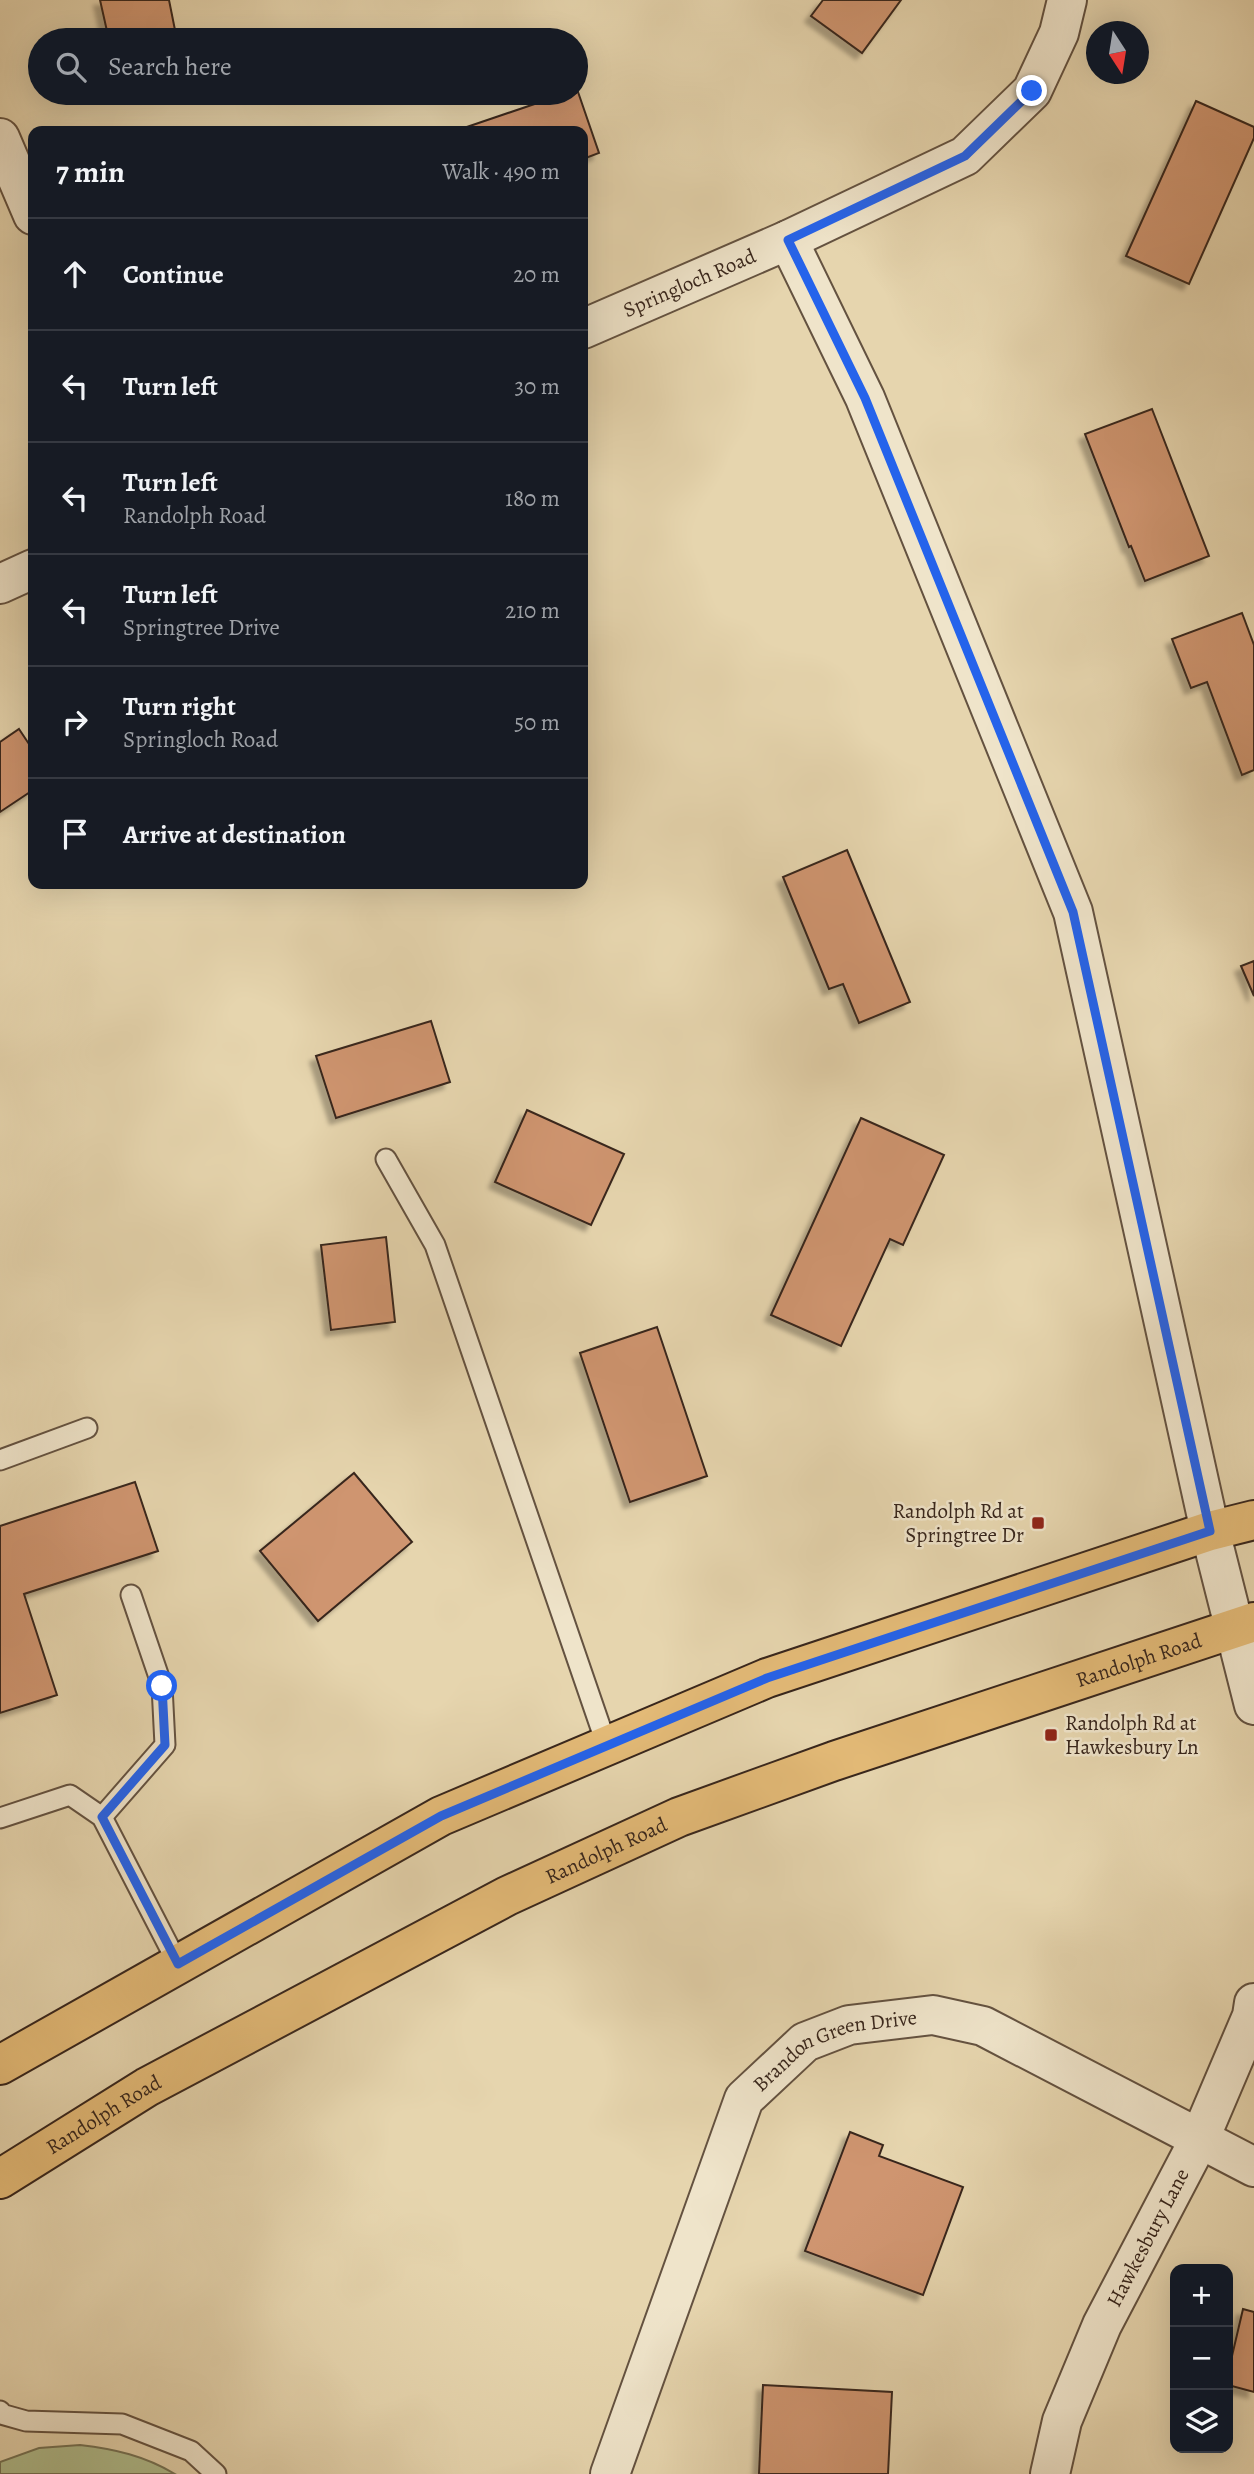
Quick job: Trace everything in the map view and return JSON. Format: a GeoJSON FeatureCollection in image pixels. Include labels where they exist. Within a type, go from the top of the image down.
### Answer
{"type":"FeatureCollection","features":[{"type":"Feature","properties":{"kind":"main road"},"geometry":{"type":"LineString","coordinates":[[0,2065],[441,1816],[767,1678],[1210,1531],[1254,1520]]}},
{"type":"Feature","properties":{"kind":"main road","name":"Randolph Road"},"geometry":{"type":"LineString","coordinates":[[0,2179],[159,2080],[507,1896],[679,1817],[834,1761],[1244,1626]]}},
{"type":"Feature","properties":{"kind":"street","name":"Springloch Road"},"geometry":{"type":"LineString","coordinates":[[588,327],[788,240],[965,156],[1032,91],[1059,33],[1068,0]]}},
{"type":"Feature","properties":{"kind":"street"},"geometry":{"type":"LineString","coordinates":[[0,138],[28,203]]}},
{"type":"Feature","properties":{"kind":"street"},"geometry":{"type":"LineString","coordinates":[[788,240],[865,398],[1073,912],[1210,1531],[1222,1576],[1244,1626],[1254,1705]]}},
{"type":"Feature","properties":{"kind":"street"},"geometry":{"type":"LineString","coordinates":[[0,584],[28,571]]}},
{"type":"Feature","properties":{"kind":"street","name":"Hawkesbury Lane"},"geometry":{"type":"LineString","coordinates":[[1050,2474],[1062,2421],[1102,2325],[1200,2138],[1252,2016],[1254,2003]]}},
{"type":"Feature","properties":{"kind":"street","name":"Brandon Green Drive"},"geometry":{"type":"LineString","coordinates":[[610,2474],[744,2099],[805,2042],[849,2025],[933,2015],[982,2026],[1254,2167]]}},
{"type":"Feature","properties":{"kind":"lane"},"geometry":{"type":"LineString","coordinates":[[386,1159],[435,1245],[607,1746]]}},
{"type":"Feature","properties":{"kind":"lane"},"geometry":{"type":"LineString","coordinates":[[0,1460],[88,1428]]}},
{"type":"Feature","properties":{"kind":"lane"},"geometry":{"type":"LineString","coordinates":[[102,1817],[165,1745],[162,1686],[131,1595]]}},
{"type":"Feature","properties":{"kind":"lane"},"geometry":{"type":"LineString","coordinates":[[0,1818],[69,1795],[102,1817],[178,1964]]}},
{"type":"Feature","properties":{"kind":"lane"},"geometry":{"type":"LineString","coordinates":[[1,2413],[26,2421],[122,2424],[191,2451],[216,2474]]}},
{"type":"Feature","properties":{"kind":"green space"},"geometry":{"type":"Polygon","coordinates":[[[80,2445],[129,2454],[175,2474],[0,2474],[0,2462],[39,2448],[80,2445]]]}},
{"type":"Feature","properties":{"kind":"building"},"geometry":{"type":"Polygon","coordinates":[[[100,0],[169,0],[175,28],[106,28],[100,0]]]}},
{"type":"Feature","properties":{"kind":"building"},"geometry":{"type":"Polygon","coordinates":[[[823,0],[901,0],[862,53],[811,16],[823,0]]]}},
{"type":"Feature","properties":{"kind":"building"},"geometry":{"type":"Polygon","coordinates":[[[1196,101],[1254,127],[1254,138],[1189,284],[1126,256],[1196,101]]]}},
{"type":"Feature","properties":{"kind":"building"},"geometry":{"type":"Polygon","coordinates":[[[532,105],[582,105],[599,153],[588,157],[588,126],[470,126],[532,105]]]}},
{"type":"Feature","properties":{"kind":"building"},"geometry":{"type":"Polygon","coordinates":[[[1152,409],[1209,556],[1145,581],[1085,434],[1152,409]]]}},
{"type":"Feature","properties":{"kind":"building"},"geometry":{"type":"Polygon","coordinates":[[[1242,613],[1254,645],[1254,770],[1242,775],[1207,682],[1191,688],[1172,639],[1242,613]]]}},
{"type":"Feature","properties":{"kind":"building"},"geometry":{"type":"Polygon","coordinates":[[[19,729],[28,742],[28,793],[0,812],[0,742],[19,729]]]}},
{"type":"Feature","properties":{"kind":"building"},"geometry":{"type":"Polygon","coordinates":[[[847,850],[910,1002],[859,1023],[843,984],[829,989],[783,877],[847,850]]]}},
{"type":"Feature","properties":{"kind":"building"},"geometry":{"type":"Polygon","coordinates":[[[1254,961],[1254,996],[1241,966],[1254,961]]]}},
{"type":"Feature","properties":{"kind":"building"},"geometry":{"type":"Polygon","coordinates":[[[431,1021],[450,1082],[336,1118],[316,1056],[431,1021]]]}},
{"type":"Feature","properties":{"kind":"building"},"geometry":{"type":"Polygon","coordinates":[[[527,1110],[624,1154],[591,1225],[495,1182],[527,1110]]]}},
{"type":"Feature","properties":{"kind":"building"},"geometry":{"type":"Polygon","coordinates":[[[861,1118],[944,1155],[903,1245],[890,1239],[841,1346],[771,1315],[861,1118]]]}},
{"type":"Feature","properties":{"kind":"building"},"geometry":{"type":"Polygon","coordinates":[[[386,1237],[395,1322],[331,1330],[321,1245],[386,1237]]]}},
{"type":"Feature","properties":{"kind":"building"},"geometry":{"type":"Polygon","coordinates":[[[657,1327],[707,1476],[630,1502],[580,1353],[657,1327]]]}},
{"type":"Feature","properties":{"kind":"building"},"geometry":{"type":"Polygon","coordinates":[[[354,1473],[412,1542],[318,1621],[260,1551],[354,1473]]]}},
{"type":"Feature","properties":{"kind":"building"},"geometry":{"type":"Polygon","coordinates":[[[135,1482],[158,1551],[24,1594],[57,1695],[0,1713],[0,1526],[135,1482]]]}},
{"type":"Feature","properties":{"kind":"building"},"geometry":{"type":"Polygon","coordinates":[[[850,2132],[883,2145],[879,2156],[963,2187],[923,2295],[805,2251],[850,2132]]]}},
{"type":"Feature","properties":{"kind":"building"},"geometry":{"type":"Polygon","coordinates":[[[1243,2309],[1254,2312],[1254,2392],[1233,2386],[1233,2352],[1243,2309]]]}},
{"type":"Feature","properties":{"kind":"building"},"geometry":{"type":"Polygon","coordinates":[[[763,2385],[892,2392],[888,2474],[759,2474],[763,2385]]]}},
{"type":"Feature","properties":{"kind":"place","name":"Randolph Rd at Springtree Dr"},"geometry":{"type":"Point","coordinates":[1038,1523]}},
{"type":"Feature","properties":{"kind":"place","name":"Randolph Rd at Hawkesbury Ln"},"geometry":{"type":"Point","coordinates":[1051,1735]}},
{"type":"Feature","properties":{"kind":"route"},"geometry":{"type":"LineString","coordinates":[[162,1686],[165,1745],[102,1817],[178,1964],[441,1816],[767,1678],[1210,1531],[1073,912],[865,398],[788,240],[965,156],[1032,91]]}}]}
